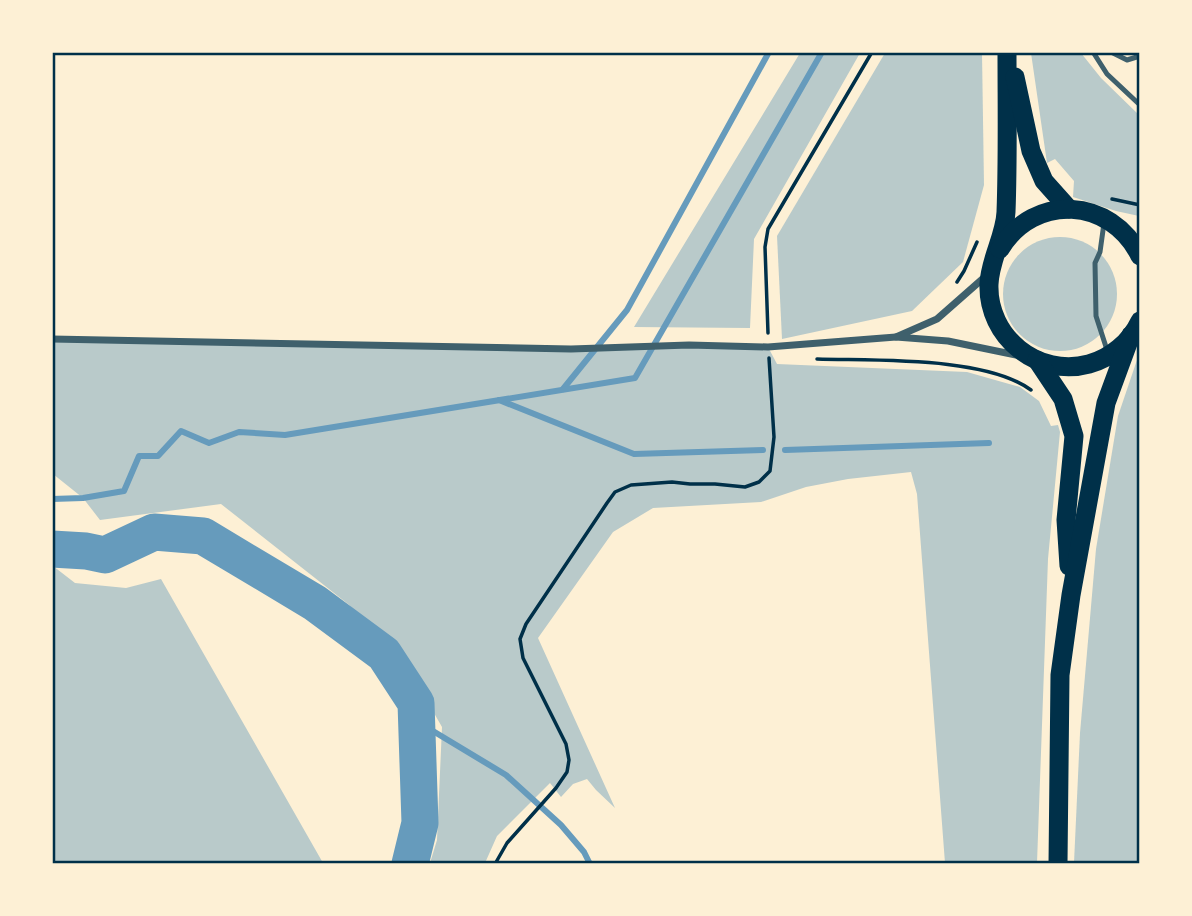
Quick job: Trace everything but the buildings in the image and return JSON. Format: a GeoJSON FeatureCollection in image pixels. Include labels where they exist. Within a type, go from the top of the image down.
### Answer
{"type":"FeatureCollection","features":[{"type":"Feature","properties":{"kind":"highway"},"geometry":{"type":"LineString","coordinates":[[1008,52],[1031,151],[1044,181],[1069,209]]}},
{"type":"Feature","properties":{"kind":"highway"},"geometry":{"type":"LineString","coordinates":[[1008,52],[1006,216],[992,267],[989,291],[992,311],[1007,338],[1034,359],[1063,399],[1074,436],[1066,520],[1071,595]]}},
{"type":"Feature","properties":{"kind":"highway"},"geometry":{"type":"LineString","coordinates":[[992,267],[1005,241],[1022,224],[1044,213],[1069,209],[1093,213],[1104,218],[1124,233],[1139,256]]}},
{"type":"Feature","properties":{"kind":"highway"},"geometry":{"type":"LineString","coordinates":[[1034,359],[1061,367],[1086,365],[1117,350],[1135,328]]}},
{"type":"Feature","properties":{"kind":"highway"},"geometry":{"type":"LineString","coordinates":[[1058,863],[1060,675],[1071,595],[1106,403],[1135,328]]}},
{"type":"Feature","properties":{"kind":"street"},"geometry":{"type":"LineString","coordinates":[[896,337],[937,319],[992,267]]}},
{"type":"Feature","properties":{"kind":"street"},"geometry":{"type":"LineString","coordinates":[[52,339],[571,349],[689,345],[768,347],[896,337],[948,341],[1034,359]]}},
{"type":"Feature","properties":{"kind":"lane"},"geometry":{"type":"LineString","coordinates":[[1093,52],[1102,68],[1139,105]]}},
{"type":"Feature","properties":{"kind":"lane"},"geometry":{"type":"LineString","coordinates":[[1111,52],[1128,60],[1139,56]]}},
{"type":"Feature","properties":{"kind":"lane"},"geometry":{"type":"LineString","coordinates":[[1131,97],[1139,97]]}},
{"type":"Feature","properties":{"kind":"lane"},"geometry":{"type":"LineString","coordinates":[[1104,218],[1101,252],[1095,263],[1096,316],[1115,380]]}},
{"type":"Feature","properties":{"kind":"path"},"geometry":{"type":"LineString","coordinates":[[495,863],[507,844],[567,772],[566,744],[523,658],[520,639],[527,624],[607,503],[615,492],[631,485],[672,482],[745,487],[760,482],[770,471],[774,437],[765,247],[768,229],[872,52]]}},
{"type":"Feature","properties":{"kind":"path"},"geometry":{"type":"LineString","coordinates":[[810,359],[945,363]]}},
{"type":"Feature","properties":{"kind":"shaded area"},"geometry":{"type":"Polygon","coordinates":[[[800,53],[860,53],[754,239],[750,328],[634,327],[800,53]]]}},
{"type":"Feature","properties":{"kind":"shaded area"},"geometry":{"type":"Polygon","coordinates":[[[885,53],[982,53],[984,185],[963,262],[912,311],[782,339],[777,236],[885,53]]]}},
{"type":"Feature","properties":{"kind":"shaded area"},"geometry":{"type":"Polygon","coordinates":[[[1031,53],[1081,53],[1101,78],[1139,115],[1139,216],[1073,197],[1074,181],[1055,159],[1047,163],[1031,53]]]}},
{"type":"Feature","properties":{"kind":"shaded area"},"geometry":{"type":"Polygon","coordinates":[[[1060,237],[1082,241],[1101,253],[1113,272],[1117,294],[1113,316],[1101,335],[1082,347],[1060,351],[1038,347],[1019,335],[1007,316],[1003,294],[1007,272],[1019,253],[1038,241],[1060,237]]]}},
{"type":"Feature","properties":{"kind":"shaded area"},"geometry":{"type":"Polygon","coordinates":[[[52,339],[571,349],[768,347],[777,364],[967,372],[1020,387],[1039,401],[1051,426],[1058,425],[1060,432],[1048,559],[1037,863],[945,863],[917,494],[911,472],[806,487],[761,502],[653,508],[613,532],[538,638],[615,808],[587,779],[573,784],[561,797],[550,783],[497,836],[485,863],[430,863],[437,840],[442,727],[400,654],[348,604],[221,504],[100,520],[83,498],[53,474],[52,339]]]}},
{"type":"Feature","properties":{"kind":"shaded area"},"geometry":{"type":"Polygon","coordinates":[[[1139,354],[1139,863],[1074,863],[1080,733],[1096,549],[1118,416],[1139,354]]]}},
{"type":"Feature","properties":{"kind":"shaded area"},"geometry":{"type":"Polygon","coordinates":[[[53,566],[75,583],[126,588],[161,579],[323,863],[53,863],[53,566]]]}},
{"type":"Feature","properties":{"kind":"waterway"},"geometry":{"type":"LineString","coordinates":[[563,389],[627,310],[769,52]]}},
{"type":"Feature","properties":{"kind":"waterway"},"geometry":{"type":"LineString","coordinates":[[52,499],[83,498],[124,491],[139,456],[158,456],[181,431],[209,443],[239,432],[285,435],[635,378],[822,52]]}},
{"type":"Feature","properties":{"kind":"waterway"},"geometry":{"type":"LineString","coordinates":[[499,400],[634,454],[763,450]]}},
{"type":"Feature","properties":{"kind":"waterway"},"geometry":{"type":"LineString","coordinates":[[785,450],[989,443]]}},
{"type":"Feature","properties":{"kind":"waterway"},"geometry":{"type":"LineString","coordinates":[[52,549],[105,555],[154,532],[203,536],[315,603],[384,654],[416,703],[420,823],[410,864]]}},
{"type":"Feature","properties":{"kind":"waterway"},"geometry":{"type":"LineString","coordinates":[[418,722],[506,775],[561,825],[584,852],[590,864]]}}]}
